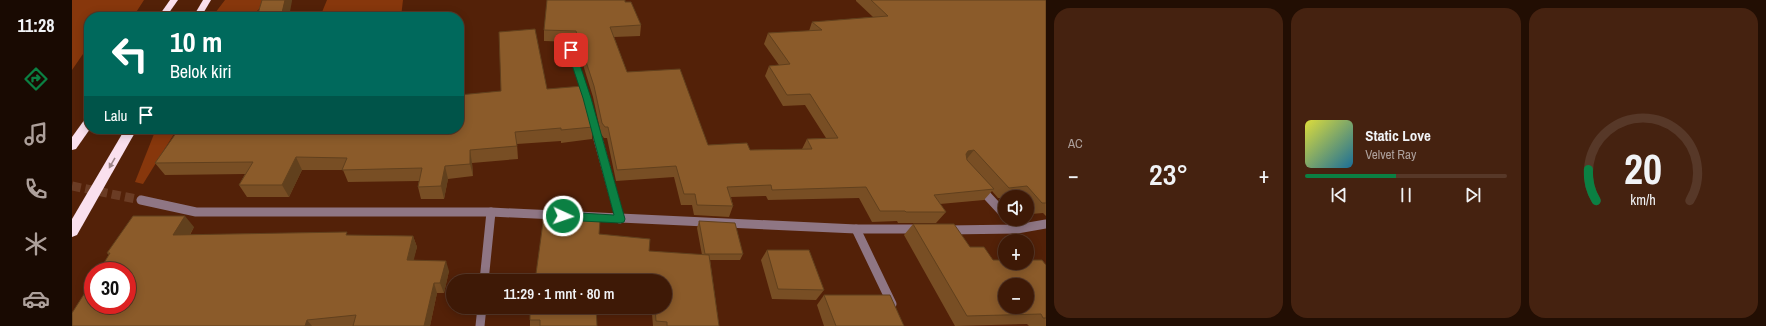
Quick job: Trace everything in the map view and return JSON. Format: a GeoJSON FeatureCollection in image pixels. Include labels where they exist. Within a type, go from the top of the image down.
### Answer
{"type":"FeatureCollection","features":[{"type":"Feature","properties":{"kind":"highway"},"geometry":{"type":"LineString","coordinates":[[166,12],[174,0]]}},
{"type":"Feature","properties":{"kind":"highway"},"geometry":{"type":"LineString","coordinates":[[200,12],[207,0]]}},
{"type":"Feature","properties":{"kind":"highway"},"geometry":{"type":"LineString","coordinates":[[72,146],[84,129]]}},
{"type":"Feature","properties":{"kind":"highway"},"geometry":{"type":"LineString","coordinates":[[72,231],[128,134]]}},
{"type":"Feature","properties":{"kind":"street"},"geometry":{"type":"LineString","coordinates":[[571,50],[587,98],[620,219]]}},
{"type":"Feature","properties":{"kind":"street"},"geometry":{"type":"LineString","coordinates":[[977,184],[998,208]]}},
{"type":"Feature","properties":{"kind":"street"},"geometry":{"type":"LineString","coordinates":[[141,200],[196,212],[492,212],[620,219],[733,222],[856,229],[1017,229],[1046,224]]}},
{"type":"Feature","properties":{"kind":"street"},"geometry":{"type":"LineString","coordinates":[[485,274],[492,212]]}},
{"type":"Feature","properties":{"kind":"street"},"geometry":{"type":"LineString","coordinates":[[1014,226],[1017,229]]}},
{"type":"Feature","properties":{"kind":"street"},"geometry":{"type":"LineString","coordinates":[[856,229],[895,312]]}},
{"type":"Feature","properties":{"kind":"street"},"geometry":{"type":"LineString","coordinates":[[480,326],[481,314]]}},
{"type":"Feature","properties":{"kind":"shaded area"},"geometry":{"type":"Polygon","coordinates":[[[72,0],[144,0],[136,12],[84,12],[84,54],[72,70],[72,0]]]}},
{"type":"Feature","properties":{"kind":"shaded area"},"geometry":{"type":"Polygon","coordinates":[[[225,0],[286,0],[261,7],[256,12],[216,12],[225,0]]]}},
{"type":"Feature","properties":{"kind":"shaded area"},"geometry":{"type":"Polygon","coordinates":[[[327,0],[403,0],[402,12],[322,12],[327,0]]]}},
{"type":"Feature","properties":{"kind":"shaded area"},"geometry":{"type":"Polygon","coordinates":[[[154,134],[174,134],[143,184],[135,182],[154,134]]]}},
{"type":"Feature","properties":{"kind":"building"},"geometry":{"type":"Polygon","coordinates":[[[262,0],[285,0],[282,12],[258,12],[262,0]]]}},
{"type":"Feature","properties":{"kind":"building"},"geometry":{"type":"Polygon","coordinates":[[[547,0],[625,0],[625,2],[631,2],[641,25],[610,27],[627,72],[680,69],[708,145],[747,143],[750,150],[812,149],[807,139],[838,138],[810,94],[787,95],[769,66],[790,64],[768,33],[822,30],[812,22],[888,16],[871,0],[1046,0],[1046,203],[1042,203],[1034,194],[1034,190],[1031,190],[1027,186],[1009,188],[974,150],[968,151],[966,154],[967,160],[994,189],[934,195],[946,212],[880,211],[866,187],[772,190],[771,185],[727,187],[733,206],[697,205],[695,194],[684,194],[676,166],[617,170],[608,127],[605,127],[602,123],[594,86],[576,31],[544,30],[547,0]]]}},
{"type":"Feature","properties":{"kind":"building"},"geometry":{"type":"Polygon","coordinates":[[[535,29],[547,89],[583,86],[593,127],[515,132],[517,146],[470,150],[470,164],[445,166],[441,186],[418,187],[422,168],[342,170],[347,158],[296,157],[282,185],[239,185],[253,162],[155,163],[175,134],[464,134],[464,95],[501,91],[499,32],[535,29]]]}},
{"type":"Feature","properties":{"kind":"building"},"geometry":{"type":"Polygon","coordinates":[[[544,215],[600,220],[599,234],[650,239],[649,251],[709,255],[719,326],[667,326],[667,322],[656,321],[656,314],[672,314],[672,274],[536,274],[544,215]]]}},
{"type":"Feature","properties":{"kind":"building"},"geometry":{"type":"Polygon","coordinates":[[[133,216],[185,216],[173,235],[347,232],[346,235],[413,236],[407,260],[446,261],[440,283],[434,283],[424,326],[353,326],[356,315],[307,320],[305,326],[72,326],[72,313],[84,294],[84,314],[136,314],[136,262],[104,262],[110,253],[107,253],[133,216]]]}},
{"type":"Feature","properties":{"kind":"building"},"geometry":{"type":"Polygon","coordinates":[[[699,221],[735,223],[743,254],[705,254],[699,221]]]}},
{"type":"Feature","properties":{"kind":"building"},"geometry":{"type":"Polygon","coordinates":[[[913,224],[954,224],[970,247],[984,247],[993,260],[998,260],[998,270],[1034,270],[1034,260],[1042,260],[1046,265],[1046,318],[1043,318],[1041,314],[967,316],[913,224]]]}},
{"type":"Feature","properties":{"kind":"building"},"geometry":{"type":"Polygon","coordinates":[[[767,250],[809,250],[824,290],[778,289],[767,250]]]}},
{"type":"Feature","properties":{"kind":"building"},"geometry":{"type":"Polygon","coordinates":[[[824,295],[890,295],[904,326],[836,326],[824,295]]]}},
{"type":"Feature","properties":{"kind":"building"},"geometry":{"type":"Polygon","coordinates":[[[530,314],[596,314],[597,326],[540,326],[540,320],[530,320],[530,314]]]}},
{"type":"Feature","properties":{"kind":"tunnel"},"geometry":{"type":"LineString","coordinates":[[72,186],[141,200]]}},
{"type":"Feature","properties":{"kind":"route"},"geometry":{"type":"LineString","coordinates":[[563,216],[620,219],[587,98],[571,50]]}}]}
